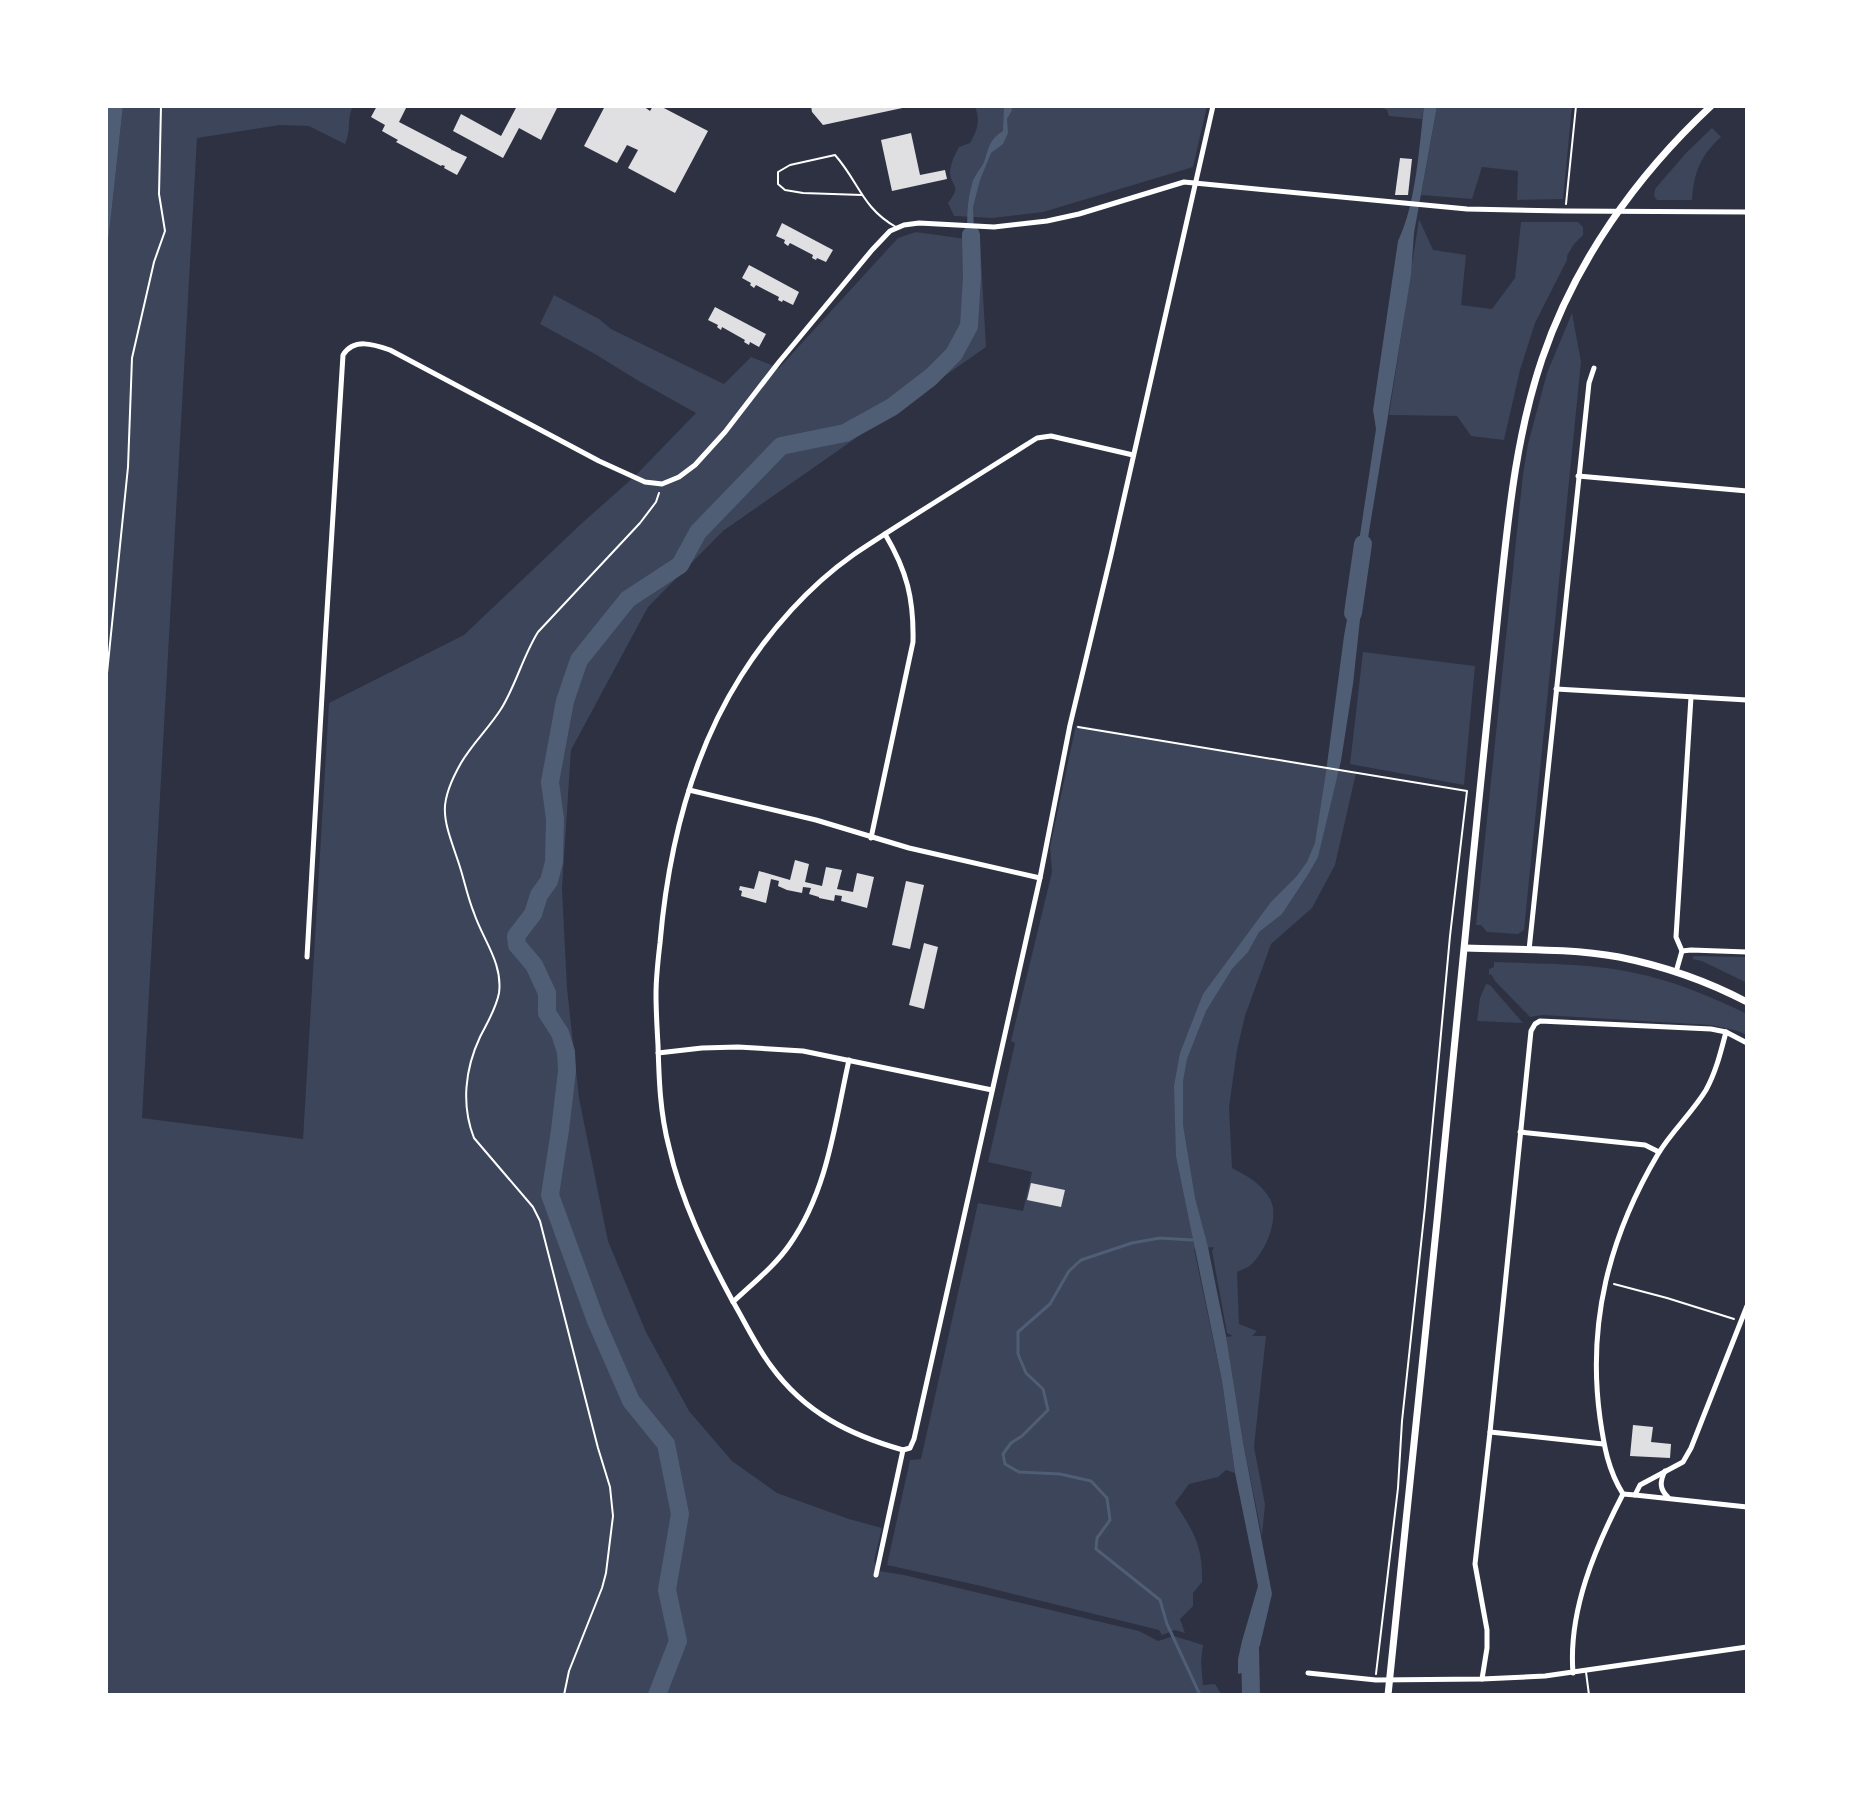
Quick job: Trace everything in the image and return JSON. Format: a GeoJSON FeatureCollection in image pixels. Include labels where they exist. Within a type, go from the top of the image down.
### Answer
{"type":"FeatureCollection","features":[{"type":"Feature","properties":{"kind":"main road"},"geometry":{"type":"LineString","coordinates":[[1388,1695],[1511,485],[1520,438],[1543,355],[1580,272],[1645,175],[1711,106]]}},
{"type":"Feature","properties":{"kind":"main road"},"geometry":{"type":"LineString","coordinates":[[1465,948],[1617,957],[1702,980],[1747,1002]]}},
{"type":"Feature","properties":{"kind":"street"},"geometry":{"type":"LineString","coordinates":[[1133,455],[1051,436],[1037,438],[851,556],[821,581],[770,635],[717,715],[689,790],[675,845],[664,899],[656,992],[663,1118],[677,1176],[717,1274],[772,1368],[803,1401],[840,1427],[903,1450],[910,1448],[914,1439],[1040,878],[1070,725],[1197,182],[1213,106]]}},
{"type":"Feature","properties":{"kind":"street"},"geometry":{"type":"LineString","coordinates":[[307,957],[343,355],[349,347],[359,343],[390,350],[599,461],[645,482],[662,484],[679,477],[695,465],[872,250],[884,236],[898,228],[919,223],[979,227],[1047,221],[1180,183],[1197,182],[1422,206],[1747,212]]}},
{"type":"Feature","properties":{"kind":"street"},"geometry":{"type":"LineString","coordinates":[[1529,951],[1578,476],[1589,383],[1594,368]]}},
{"type":"Feature","properties":{"kind":"street"},"geometry":{"type":"LineString","coordinates":[[1578,476],[1747,491]]}},
{"type":"Feature","properties":{"kind":"street"},"geometry":{"type":"LineString","coordinates":[[871,838],[913,642],[907,578],[885,534]]}},
{"type":"Feature","properties":{"kind":"street"},"geometry":{"type":"LineString","coordinates":[[1556,689],[1747,700]]}},
{"type":"Feature","properties":{"kind":"street"},"geometry":{"type":"LineString","coordinates":[[1676,972],[1682,951],[1676,937],[1691,697]]}},
{"type":"Feature","properties":{"kind":"street"},"geometry":{"type":"LineString","coordinates":[[689,790],[1040,878]]}},
{"type":"Feature","properties":{"kind":"street"},"geometry":{"type":"LineString","coordinates":[[1682,951],[1747,952]]}},
{"type":"Feature","properties":{"kind":"street"},"geometry":{"type":"LineString","coordinates":[[1482,1679],[1487,1630],[1475,1564],[1531,1031],[1540,1021],[1711,1029],[1726,1032],[1747,1043]]}},
{"type":"Feature","properties":{"kind":"street"},"geometry":{"type":"LineString","coordinates":[[1623,1494],[1613,1478],[1603,1444],[1596,1391],[1598,1319],[1605,1282],[1626,1216],[1659,1152],[1708,1086],[1726,1032]]}},
{"type":"Feature","properties":{"kind":"street"},"geometry":{"type":"LineString","coordinates":[[658,1053],[702,1048],[803,1051],[992,1090]]}},
{"type":"Feature","properties":{"kind":"street"},"geometry":{"type":"LineString","coordinates":[[733,1302],[790,1245],[817,1194],[849,1060]]}},
{"type":"Feature","properties":{"kind":"street"},"geometry":{"type":"LineString","coordinates":[[1520,1132],[1645,1145],[1659,1152]]}},
{"type":"Feature","properties":{"kind":"street"},"geometry":{"type":"LineString","coordinates":[[1635,1495],[1640,1485],[1683,1462],[1747,1306]]}},
{"type":"Feature","properties":{"kind":"street"},"geometry":{"type":"LineString","coordinates":[[1490,1432],[1603,1444]]}},
{"type":"Feature","properties":{"kind":"street"},"geometry":{"type":"LineString","coordinates":[[876,1575],[903,1450]]}},
{"type":"Feature","properties":{"kind":"street"},"geometry":{"type":"LineString","coordinates":[[1665,1471],[1661,1487],[1666,1496],[1673,1499]]}},
{"type":"Feature","properties":{"kind":"street"},"geometry":{"type":"LineString","coordinates":[[1623,1494],[1747,1507]]}},
{"type":"Feature","properties":{"kind":"street"},"geometry":{"type":"LineString","coordinates":[[1573,1673],[1571,1652],[1579,1604],[1600,1542],[1623,1494]]}},
{"type":"Feature","properties":{"kind":"street"},"geometry":{"type":"LineString","coordinates":[[1308,1673],[1376,1680],[1482,1679],[1573,1673],[1747,1647]]}},
{"type":"Feature","properties":{"kind":"lane"},"geometry":{"type":"LineString","coordinates":[[862,195],[785,190],[778,184],[778,172],[783,167],[835,155],[878,215],[898,228]]}},
{"type":"Feature","properties":{"kind":"lane"},"geometry":{"type":"LineString","coordinates":[[1586,1671],[1589,1695]]}},
{"type":"Feature","properties":{"kind":"path"},"geometry":{"type":"LineString","coordinates":[[106,683],[128,467],[132,358],[154,262],[165,231],[159,194],[161,106]]}},
{"type":"Feature","properties":{"kind":"path"},"geometry":{"type":"LineString","coordinates":[[1565,211],[1576,106]]}},
{"type":"Feature","properties":{"kind":"path"},"geometry":{"type":"LineString","coordinates":[[564,1695],[569,1671],[606,1573],[613,1516],[610,1487],[540,1221],[533,1207],[474,1138],[469,1124],[466,1100],[469,1068],[492,1015],[499,993],[500,973],[473,912],[446,830],[444,814],[446,797],[463,760],[502,707],[538,632],[640,523],[656,502],[662,484]]}},
{"type":"Feature","properties":{"kind":"path"},"geometry":{"type":"LineString","coordinates":[[1070,725],[1467,791],[1376,1680]]}},
{"type":"Feature","properties":{"kind":"path"},"geometry":{"type":"LineString","coordinates":[[1605,1282],[1741,1321]]}},
{"type":"Feature","properties":{"kind":"shaded area"},"geometry":{"type":"Polygon","coordinates":[[[106,106],[123,106],[106,261],[106,106]]]}},
{"type":"Feature","properties":{"kind":"shaded area"},"geometry":{"type":"Polygon","coordinates":[[[123,106],[353,106],[345,144],[309,126],[280,125],[197,138],[142,1118],[303,1139],[329,703],[464,635],[635,476],[696,413],[540,324],[554,295],[599,319],[611,329],[724,384],[751,357],[779,368],[898,238],[916,232],[980,241],[986,347],[723,531],[648,607],[571,750],[562,888],[567,988],[579,1098],[608,1241],[646,1332],[689,1411],[732,1461],[777,1493],[882,1528],[874,1561],[879,1571],[1139,1631],[1158,1641],[1174,1636],[1203,1645],[1203,1685],[1215,1684],[1222,1695],[106,1695],[106,261],[123,106]]]}},
{"type":"Feature","properties":{"kind":"shaded area"},"geometry":{"type":"Polygon","coordinates":[[[975,106],[1207,106],[1193,167],[1043,212],[992,218],[954,216],[948,203],[955,189],[950,173],[953,159],[959,147],[970,143],[976,129],[975,106]]]}},
{"type":"Feature","properties":{"kind":"shaded area"},"geometry":{"type":"Polygon","coordinates":[[[1004,106],[1011,106],[1012,110],[1007,119],[1008,133],[1003,144],[991,153],[980,180],[973,207],[975,258],[969,259],[967,221],[970,193],[990,144],[1003,131],[1004,106]]]}},
{"type":"Feature","properties":{"kind":"shaded area"},"geometry":{"type":"Polygon","coordinates":[[[1377,106],[1424,106],[1422,119],[1389,116],[1387,110],[1377,106]]]}},
{"type":"Feature","properties":{"kind":"shaded area"},"geometry":{"type":"Polygon","coordinates":[[[1424,106],[1437,106],[1414,233],[1411,275],[1368,538],[1366,569],[1355,568],[1376,429],[1373,410],[1398,241],[1413,193],[1424,106]]]}},
{"type":"Feature","properties":{"kind":"shaded area"},"geometry":{"type":"Polygon","coordinates":[[[1437,106],[1572,106],[1563,199],[1517,200],[1518,171],[1482,167],[1472,199],[1421,195],[1437,106]]]}},
{"type":"Feature","properties":{"kind":"shaded area"},"geometry":{"type":"Polygon","coordinates":[[[1712,128],[1721,137],[1699,166],[1692,200],[1657,200],[1655,189],[1712,128]]]}},
{"type":"Feature","properties":{"kind":"shaded area"},"geometry":{"type":"Polygon","coordinates":[[[1419,219],[1433,250],[1466,255],[1461,305],[1492,309],[1515,278],[1521,222],[1578,222],[1583,227],[1583,235],[1567,256],[1535,323],[1520,370],[1504,440],[1471,436],[1457,416],[1389,415],[1419,219]]]}},
{"type":"Feature","properties":{"kind":"shaded area"},"geometry":{"type":"Polygon","coordinates":[[[1572,313],[1581,362],[1524,930],[1518,934],[1487,932],[1481,925],[1476,925],[1523,474],[1547,373],[1572,313]]]}},
{"type":"Feature","properties":{"kind":"shaded area"},"geometry":{"type":"Polygon","coordinates":[[[1352,592],[1363,592],[1353,684],[1341,761],[1318,857],[1282,914],[1259,932],[1206,1011],[1187,1059],[1183,1081],[1183,1125],[1195,1198],[1226,1336],[1272,1594],[1253,1670],[1238,1674],[1242,1641],[1258,1586],[1235,1473],[1222,1381],[1176,1156],[1174,1086],[1180,1053],[1203,994],[1271,902],[1296,877],[1315,843],[1352,592]]]}},
{"type":"Feature","properties":{"kind":"shaded area"},"geometry":{"type":"Polygon","coordinates":[[[1363,652],[1475,666],[1464,785],[1350,764],[1363,652]]]}},
{"type":"Feature","properties":{"kind":"shaded area"},"geometry":{"type":"Polygon","coordinates":[[[1076,725],[1356,773],[1335,865],[1312,908],[1271,944],[1245,1016],[1229,1107],[1232,1168],[1258,1184],[1273,1207],[1272,1226],[1265,1245],[1254,1262],[1237,1272],[1239,1324],[1257,1331],[1252,1336],[1266,1336],[1254,1447],[1265,1504],[1262,1536],[1226,1337],[1233,1336],[1227,1333],[1212,1251],[1214,1247],[1194,1249],[1222,1381],[1235,1473],[1226,1470],[1218,1477],[1189,1484],[1175,1503],[1196,1540],[1202,1569],[1202,1582],[1193,1593],[1193,1606],[1180,1619],[1185,1633],[1175,1630],[1162,1635],[1159,1630],[887,1565],[910,1460],[921,1459],[978,1203],[1023,1211],[1032,1172],[988,1162],[1015,1043],[1011,1041],[1052,872],[1050,847],[1076,725]]]}},
{"type":"Feature","properties":{"kind":"shaded area"},"geometry":{"type":"Polygon","coordinates":[[[1694,956],[1747,957],[1747,983],[1692,959],[1694,956]]]}},
{"type":"Feature","properties":{"kind":"shaded area"},"geometry":{"type":"Polygon","coordinates":[[[1494,962],[1597,967],[1661,979],[1747,1014],[1747,1035],[1711,1025],[1542,1015],[1530,1017],[1489,975],[1494,962]]]}},
{"type":"Feature","properties":{"kind":"shaded area"},"geometry":{"type":"Polygon","coordinates":[[[1486,984],[1523,1023],[1477,1021],[1480,998],[1486,984]]]}},
{"type":"Feature","properties":{"kind":"building"},"geometry":{"type":"Polygon","coordinates":[[[377,106],[407,106],[399,122],[467,157],[457,175],[396,142],[398,140],[382,131],[385,125],[371,117],[377,106]]]}},
{"type":"Feature","properties":{"kind":"building"},"geometry":{"type":"Polygon","coordinates":[[[517,106],[558,106],[541,140],[519,128],[503,158],[453,131],[461,114],[501,136],[517,106]]]}},
{"type":"Feature","properties":{"kind":"building"},"geometry":{"type":"Polygon","coordinates":[[[605,106],[643,106],[650,111],[653,106],[660,106],[708,131],[675,193],[628,168],[638,150],[627,145],[617,163],[584,146],[605,106]]]}},
{"type":"Feature","properties":{"kind":"building"},"geometry":{"type":"Polygon","coordinates":[[[811,106],[907,106],[907,107],[823,125],[811,106]]]}},
{"type":"Feature","properties":{"kind":"building"},"geometry":{"type":"Polygon","coordinates":[[[911,133],[920,175],[945,170],[947,179],[892,191],[881,140],[911,133]]]}},
{"type":"Feature","properties":{"kind":"building"},"geometry":{"type":"Polygon","coordinates":[[[1400,158],[1412,159],[1408,195],[1395,195],[1400,158]]]}},
{"type":"Feature","properties":{"kind":"building"},"geometry":{"type":"Polygon","coordinates":[[[782,223],[833,250],[826,262],[812,258],[813,255],[790,243],[788,246],[785,240],[776,236],[782,223]]]}},
{"type":"Feature","properties":{"kind":"building"},"geometry":{"type":"Polygon","coordinates":[[[749,265],[799,292],[793,305],[778,300],[779,297],[756,285],[754,288],[742,278],[749,265]]]}},
{"type":"Feature","properties":{"kind":"building"},"geometry":{"type":"Polygon","coordinates":[[[715,307],[766,334],[759,347],[750,342],[749,345],[708,320],[715,307]]]}},
{"type":"Feature","properties":{"kind":"building"},"geometry":{"type":"Polygon","coordinates":[[[795,860],[809,864],[805,882],[822,886],[826,867],[842,870],[837,889],[853,892],[857,873],[874,877],[867,908],[841,901],[842,896],[835,895],[834,901],[819,898],[809,894],[811,888],[803,887],[802,893],[787,890],[778,886],[779,881],[771,879],[766,903],[741,896],[740,886],[754,889],[759,871],[790,880],[795,860]]]}},
{"type":"Feature","properties":{"kind":"building"},"geometry":{"type":"Polygon","coordinates":[[[906,881],[924,885],[910,949],[892,945],[906,881]]]}},
{"type":"Feature","properties":{"kind":"building"},"geometry":{"type":"Polygon","coordinates":[[[924,943],[938,947],[924,1009],[909,1005],[924,943]]]}},
{"type":"Feature","properties":{"kind":"building"},"geometry":{"type":"Polygon","coordinates":[[[1031,1183],[1065,1190],[1061,1207],[1027,1200],[1031,1183]]]}},
{"type":"Feature","properties":{"kind":"building"},"geometry":{"type":"Polygon","coordinates":[[[1633,1425],[1653,1427],[1651,1442],[1671,1444],[1670,1458],[1630,1456],[1633,1425]]]}},
{"type":"Feature","properties":{"kind":"waterway"},"geometry":{"type":"LineString","coordinates":[[657,1695],[678,1641],[667,1590],[680,1514],[666,1444],[631,1401],[596,1321],[550,1195],[567,1071],[566,1052],[560,1033],[547,1013],[547,993],[534,965],[517,945],[516,936],[533,914],[539,895],[549,881],[554,862],[555,819],[550,782],[565,701],[579,660],[628,599],[680,565],[698,532],[781,446],[845,433],[892,407],[931,377],[954,354],[969,326],[971,235]]}},
{"type":"Feature","properties":{"kind":"waterway"},"geometry":{"type":"LineString","coordinates":[[1353,613],[1363,544]]}},
{"type":"Feature","properties":{"kind":"waterway"},"geometry":{"type":"LineString","coordinates":[[1192,1240],[1160,1238],[1132,1243],[1081,1260],[1069,1271],[1050,1304],[1018,1332],[1018,1354],[1026,1373],[1043,1389],[1048,1410],[1003,1454],[1005,1464],[1019,1472],[1060,1474],[1091,1481],[1107,1498],[1110,1520],[1097,1538],[1096,1549],[1160,1600],[1167,1624],[1200,1695]]}},
{"type":"Feature","properties":{"kind":"waterway"},"geometry":{"type":"LineString","coordinates":[[1250,1648],[1251,1695]]}}]}
